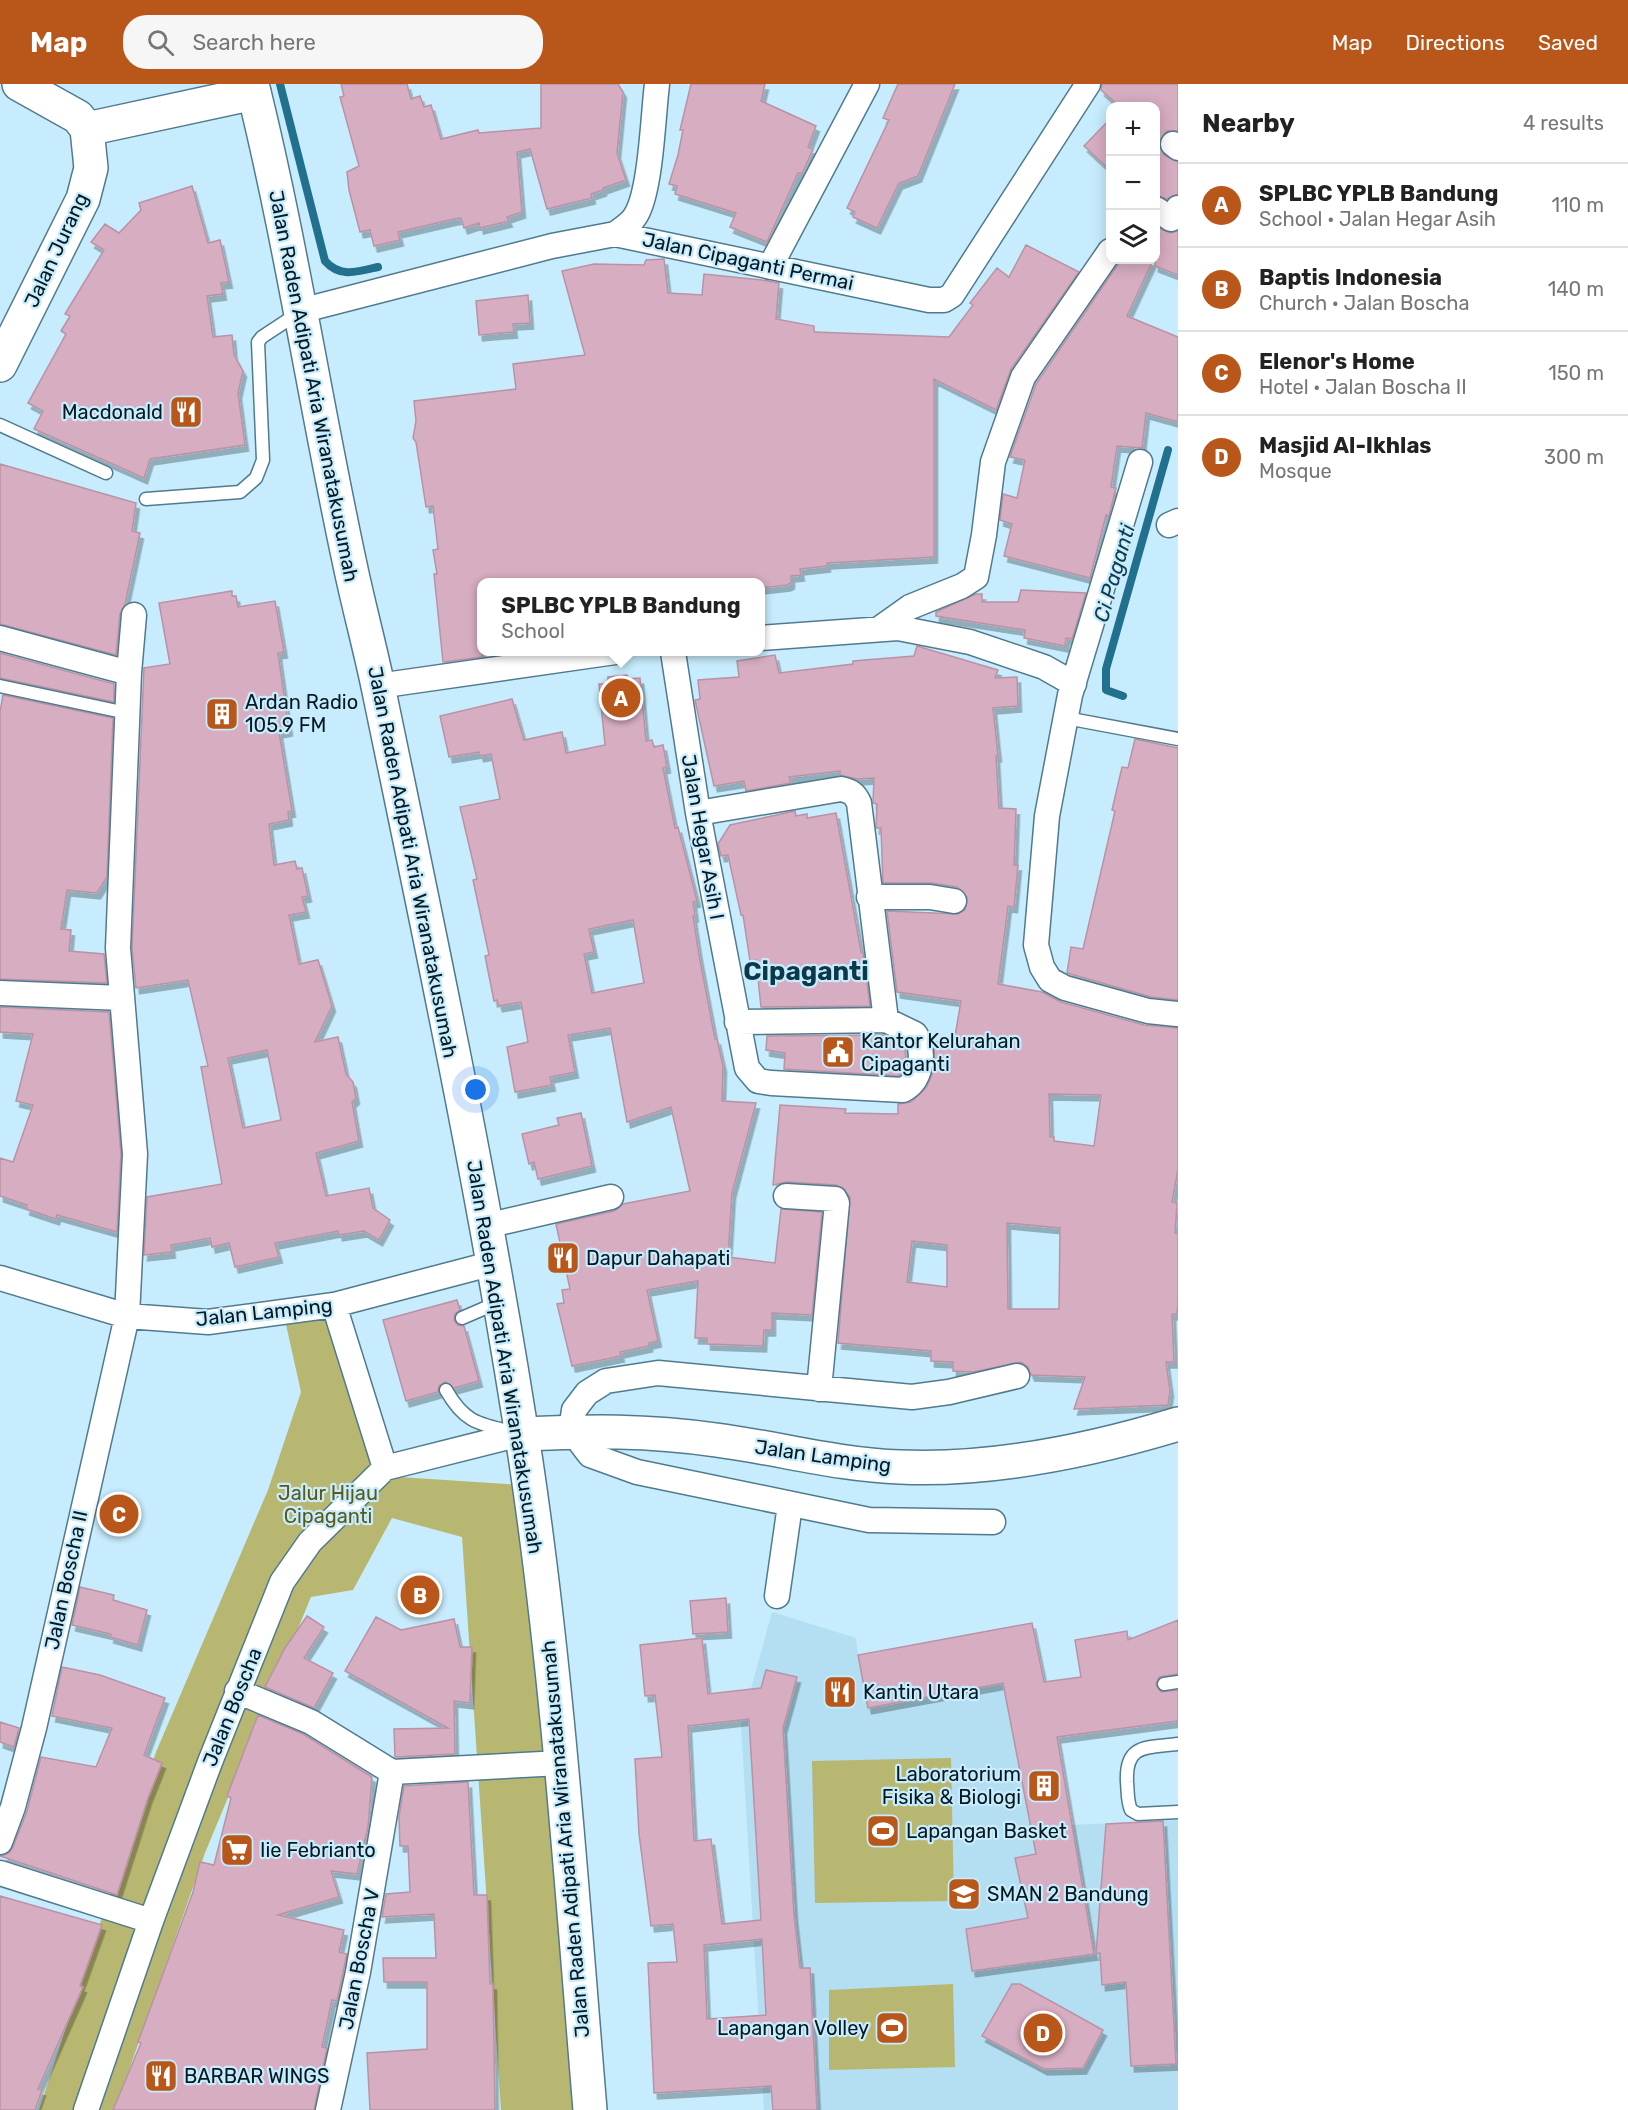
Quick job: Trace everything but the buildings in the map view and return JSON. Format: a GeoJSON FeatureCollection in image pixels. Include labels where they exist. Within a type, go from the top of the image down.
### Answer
{"type":"FeatureCollection","features":[{"type":"Feature","properties":{"kind":"main road"},"geometry":{"type":"LineString","coordinates":[[20,84],[78,117],[87,129],[253,88]]}},
{"type":"Feature","properties":{"kind":"main road","name":"Jalan Raden Adipati Aria Wiranatakusumah"},"geometry":{"type":"LineString","coordinates":[[253,88],[349,560],[378,686],[494,1263],[537,1553],[561,1763],[590,2110]]}},
{"type":"Feature","properties":{"kind":"main road","name":"Jalan Jurang"},"geometry":{"type":"LineString","coordinates":[[0,365],[82,199],[91,168],[87,129]]}},
{"type":"Feature","properties":{"kind":"main road","name":"Jalan Lamping"},"geometry":{"type":"LineString","coordinates":[[520,1434],[571,1430],[638,1431],[718,1440],[846,1463],[964,1468],[1125,1440],[1178,1424]]}},
{"type":"Feature","properties":{"kind":"street"},"geometry":{"type":"LineString","coordinates":[[615,234],[632,222],[638,212],[645,181],[657,84]]}},
{"type":"Feature","properties":{"kind":"street"},"geometry":{"type":"LineString","coordinates":[[770,267],[867,84]]}},
{"type":"Feature","properties":{"kind":"street","name":"Jalan Cipaganti Permai"},"geometry":{"type":"LineString","coordinates":[[300,311],[552,246],[615,234],[929,300],[945,300],[952,296],[1088,84]]}},
{"type":"Feature","properties":{"kind":"street"},"geometry":{"type":"LineString","coordinates":[[1157,210],[1171,219],[1178,208]]}},
{"type":"Feature","properties":{"kind":"street"},"geometry":{"type":"LineString","coordinates":[[879,629],[910,607],[976,577],[993,462],[1023,376],[1106,256]]}},
{"type":"Feature","properties":{"kind":"street"},"geometry":{"type":"LineString","coordinates":[[1140,462],[1066,718],[1047,816],[1036,945],[1042,967],[1050,980],[1065,988],[1148,1011],[1177,1014]]}},
{"type":"Feature","properties":{"kind":"street","name":"Jalan Boscha II"},"geometry":{"type":"LineString","coordinates":[[0,1842],[13,1807],[34,1728],[126,1316],[135,1154],[118,948],[127,713],[134,615]]}},
{"type":"Feature","properties":{"kind":"street"},"geometry":{"type":"LineString","coordinates":[[765,638],[898,628],[970,642],[1044,667],[1074,684]]}},
{"type":"Feature","properties":{"kind":"street"},"geometry":{"type":"LineString","coordinates":[[0,638],[129,673]]}},
{"type":"Feature","properties":{"kind":"street"},"geometry":{"type":"LineString","coordinates":[[378,686],[581,656]]}},
{"type":"Feature","properties":{"kind":"street","name":"Jalan Hegar Asih I"},"geometry":{"type":"LineString","coordinates":[[674,656],[698,813],[736,1022],[747,1068],[758,1081],[903,1090],[911,1086],[918,1077],[920,1044],[915,1034],[886,1020]]}},
{"type":"Feature","properties":{"kind":"street"},"geometry":{"type":"LineString","coordinates":[[698,813],[841,789],[850,791],[859,803],[886,1020],[736,1022]]}},
{"type":"Feature","properties":{"kind":"street"},"geometry":{"type":"LineString","coordinates":[[869,897],[930,897],[954,901]]}},
{"type":"Feature","properties":{"kind":"street"},"geometry":{"type":"LineString","coordinates":[[0,993],[122,998]]}},
{"type":"Feature","properties":{"kind":"street"},"geometry":{"type":"LineString","coordinates":[[786,1196],[837,1201],[819,1389]]}},
{"type":"Feature","properties":{"kind":"street"},"geometry":{"type":"LineString","coordinates":[[486,1226],[611,1197]]}},
{"type":"Feature","properties":{"kind":"street","name":"Jalan Lamping"},"geometry":{"type":"LineString","coordinates":[[0,1278],[126,1316],[208,1322],[334,1305],[494,1263]]}},
{"type":"Feature","properties":{"kind":"street"},"geometry":{"type":"LineString","coordinates":[[334,1305],[385,1468],[520,1434]]}},
{"type":"Feature","properties":{"kind":"street"},"geometry":{"type":"LineString","coordinates":[[993,1522],[869,1520],[637,1472],[590,1455],[571,1430],[571,1419],[578,1402],[587,1392],[606,1381],[658,1373],[912,1397],[949,1392],[1017,1376]]}},
{"type":"Feature","properties":{"kind":"street","name":"Jalan Boscha"},"geometry":{"type":"LineString","coordinates":[[86,2110],[151,1922],[237,1691],[282,1582],[310,1542],[385,1468]]}},
{"type":"Feature","properties":{"kind":"street"},"geometry":{"type":"LineString","coordinates":[[777,1596],[790,1505]]}},
{"type":"Feature","properties":{"kind":"street"},"geometry":{"type":"LineString","coordinates":[[237,1691],[311,1722],[392,1772],[561,1763]]}},
{"type":"Feature","properties":{"kind":"street","name":"Jalan Boscha V"},"geometry":{"type":"LineString","coordinates":[[328,2110],[358,1972],[392,1772]]}},
{"type":"Feature","properties":{"kind":"street"},"geometry":{"type":"LineString","coordinates":[[0,1873],[151,1922]]}},
{"type":"Feature","properties":{"kind":"lane"},"geometry":{"type":"LineString","coordinates":[[146,499],[240,492],[255,478],[263,460],[258,342],[300,311]]}},
{"type":"Feature","properties":{"kind":"lane"},"geometry":{"type":"LineString","coordinates":[[0,425],[106,473]]}},
{"type":"Feature","properties":{"kind":"lane"},"geometry":{"type":"LineString","coordinates":[[0,686],[127,713]]}},
{"type":"Feature","properties":{"kind":"lane"},"geometry":{"type":"LineString","coordinates":[[1066,718],[1178,739]]}},
{"type":"Feature","properties":{"kind":"lane"},"geometry":{"type":"LineString","coordinates":[[462,1318],[500,1302]]}},
{"type":"Feature","properties":{"kind":"lane"},"geometry":{"type":"LineString","coordinates":[[446,1390],[461,1413],[478,1425],[520,1434]]}},
{"type":"Feature","properties":{"kind":"lane"},"geometry":{"type":"LineString","coordinates":[[1164,1684],[1178,1682]]}},
{"type":"Feature","properties":{"kind":"lane"},"geometry":{"type":"LineString","coordinates":[[1178,1744],[1142,1749],[1131,1755],[1126,1767],[1131,1810],[1138,1814],[1178,1812]]}},
{"type":"Feature","properties":{"kind":"shaded area","name":"SMAN 2 Bandung"},"geometry":{"type":"Polygon","coordinates":[[[772,1612],[856,1638],[858,1655],[1032,1623],[1072,1825],[1178,1820],[1178,2110],[764,2110],[741,1725],[772,1612]]]}},
{"type":"Feature","properties":{"kind":"green space","name":"Jalur Hijau Cipaganti"},"geometry":{"type":"Polygon","coordinates":[[[330,1318],[384,1476],[523,1485],[582,2110],[501,2110],[462,1537],[392,1518],[353,1590],[311,1597],[205,1853],[115,2110],[39,2110],[156,1752],[268,1490],[301,1392],[285,1320],[330,1318]]]}},
{"type":"Feature","properties":{"kind":"green space","name":"Lapangan Basket"},"geometry":{"type":"Polygon","coordinates":[[[951,1758],[954,1901],[815,1903],[812,1761],[951,1758]]]}},
{"type":"Feature","properties":{"kind":"green space","name":"Lapangan Volley"},"geometry":{"type":"Polygon","coordinates":[[[953,1984],[955,2067],[829,2070],[829,1990],[953,1984]]]}},
{"type":"Feature","properties":{"kind":"waterway"},"geometry":{"type":"LineString","coordinates":[[280,84],[325,261],[343,272],[356,272],[378,267]]}},
{"type":"Feature","properties":{"kind":"waterway","name":"Ci Paganti"},"geometry":{"type":"LineString","coordinates":[[1123,696],[1106,690],[1106,669],[1168,450]]}},
{"type":"Feature","properties":{"kind":"place","name":"Macdonald"},"geometry":{"type":"Point","coordinates":[186,412]}},
{"type":"Feature","properties":{"kind":"place","name":"SPLBC YPLB Bandung"},"geometry":{"type":"Point","coordinates":[621,698]}},
{"type":"Feature","properties":{"kind":"place","name":"Ardan Radio 105.9 FM"},"geometry":{"type":"Point","coordinates":[222,714]}},
{"type":"Feature","properties":{"kind":"place","name":"Kantor Kelurahan Cipaganti"},"geometry":{"type":"Point","coordinates":[838,1052]}},
{"type":"Feature","properties":{"kind":"place","name":"Dapur Dahapati"},"geometry":{"type":"Point","coordinates":[563,1258]}},
{"type":"Feature","properties":{"kind":"place","name":"Elenor's Home"},"geometry":{"type":"Point","coordinates":[119,1514]}},
{"type":"Feature","properties":{"kind":"place","name":"Baptis Indonesia"},"geometry":{"type":"Point","coordinates":[420,1595]}},
{"type":"Feature","properties":{"kind":"place","name":"Kantin Utara"},"geometry":{"type":"Point","coordinates":[840,1692]}},
{"type":"Feature","properties":{"kind":"place","name":"Laboratorium Fisika & Biologi"},"geometry":{"type":"Point","coordinates":[1044,1786]}},
{"type":"Feature","properties":{"kind":"place","name":"Lapangan Basket"},"geometry":{"type":"Point","coordinates":[883,1831]}},
{"type":"Feature","properties":{"kind":"place","name":"Iie Febrianto"},"geometry":{"type":"Point","coordinates":[237,1850]}},
{"type":"Feature","properties":{"kind":"place","name":"SMAN 2 Bandung"},"geometry":{"type":"Point","coordinates":[964,1894]}},
{"type":"Feature","properties":{"kind":"place","name":"Lapangan Volley"},"geometry":{"type":"Point","coordinates":[892,2028]}},
{"type":"Feature","properties":{"kind":"place","name":"Masjid Al-Ikhlas"},"geometry":{"type":"Point","coordinates":[1043,2033]}},
{"type":"Feature","properties":{"kind":"place","name":"BARBAR WINGS"},"geometry":{"type":"Point","coordinates":[161,2076]}},
{"type":"Feature","properties":{"kind":"district","name":"Cipaganti"},"geometry":{"type":"Point","coordinates":[806,971]}}]}
